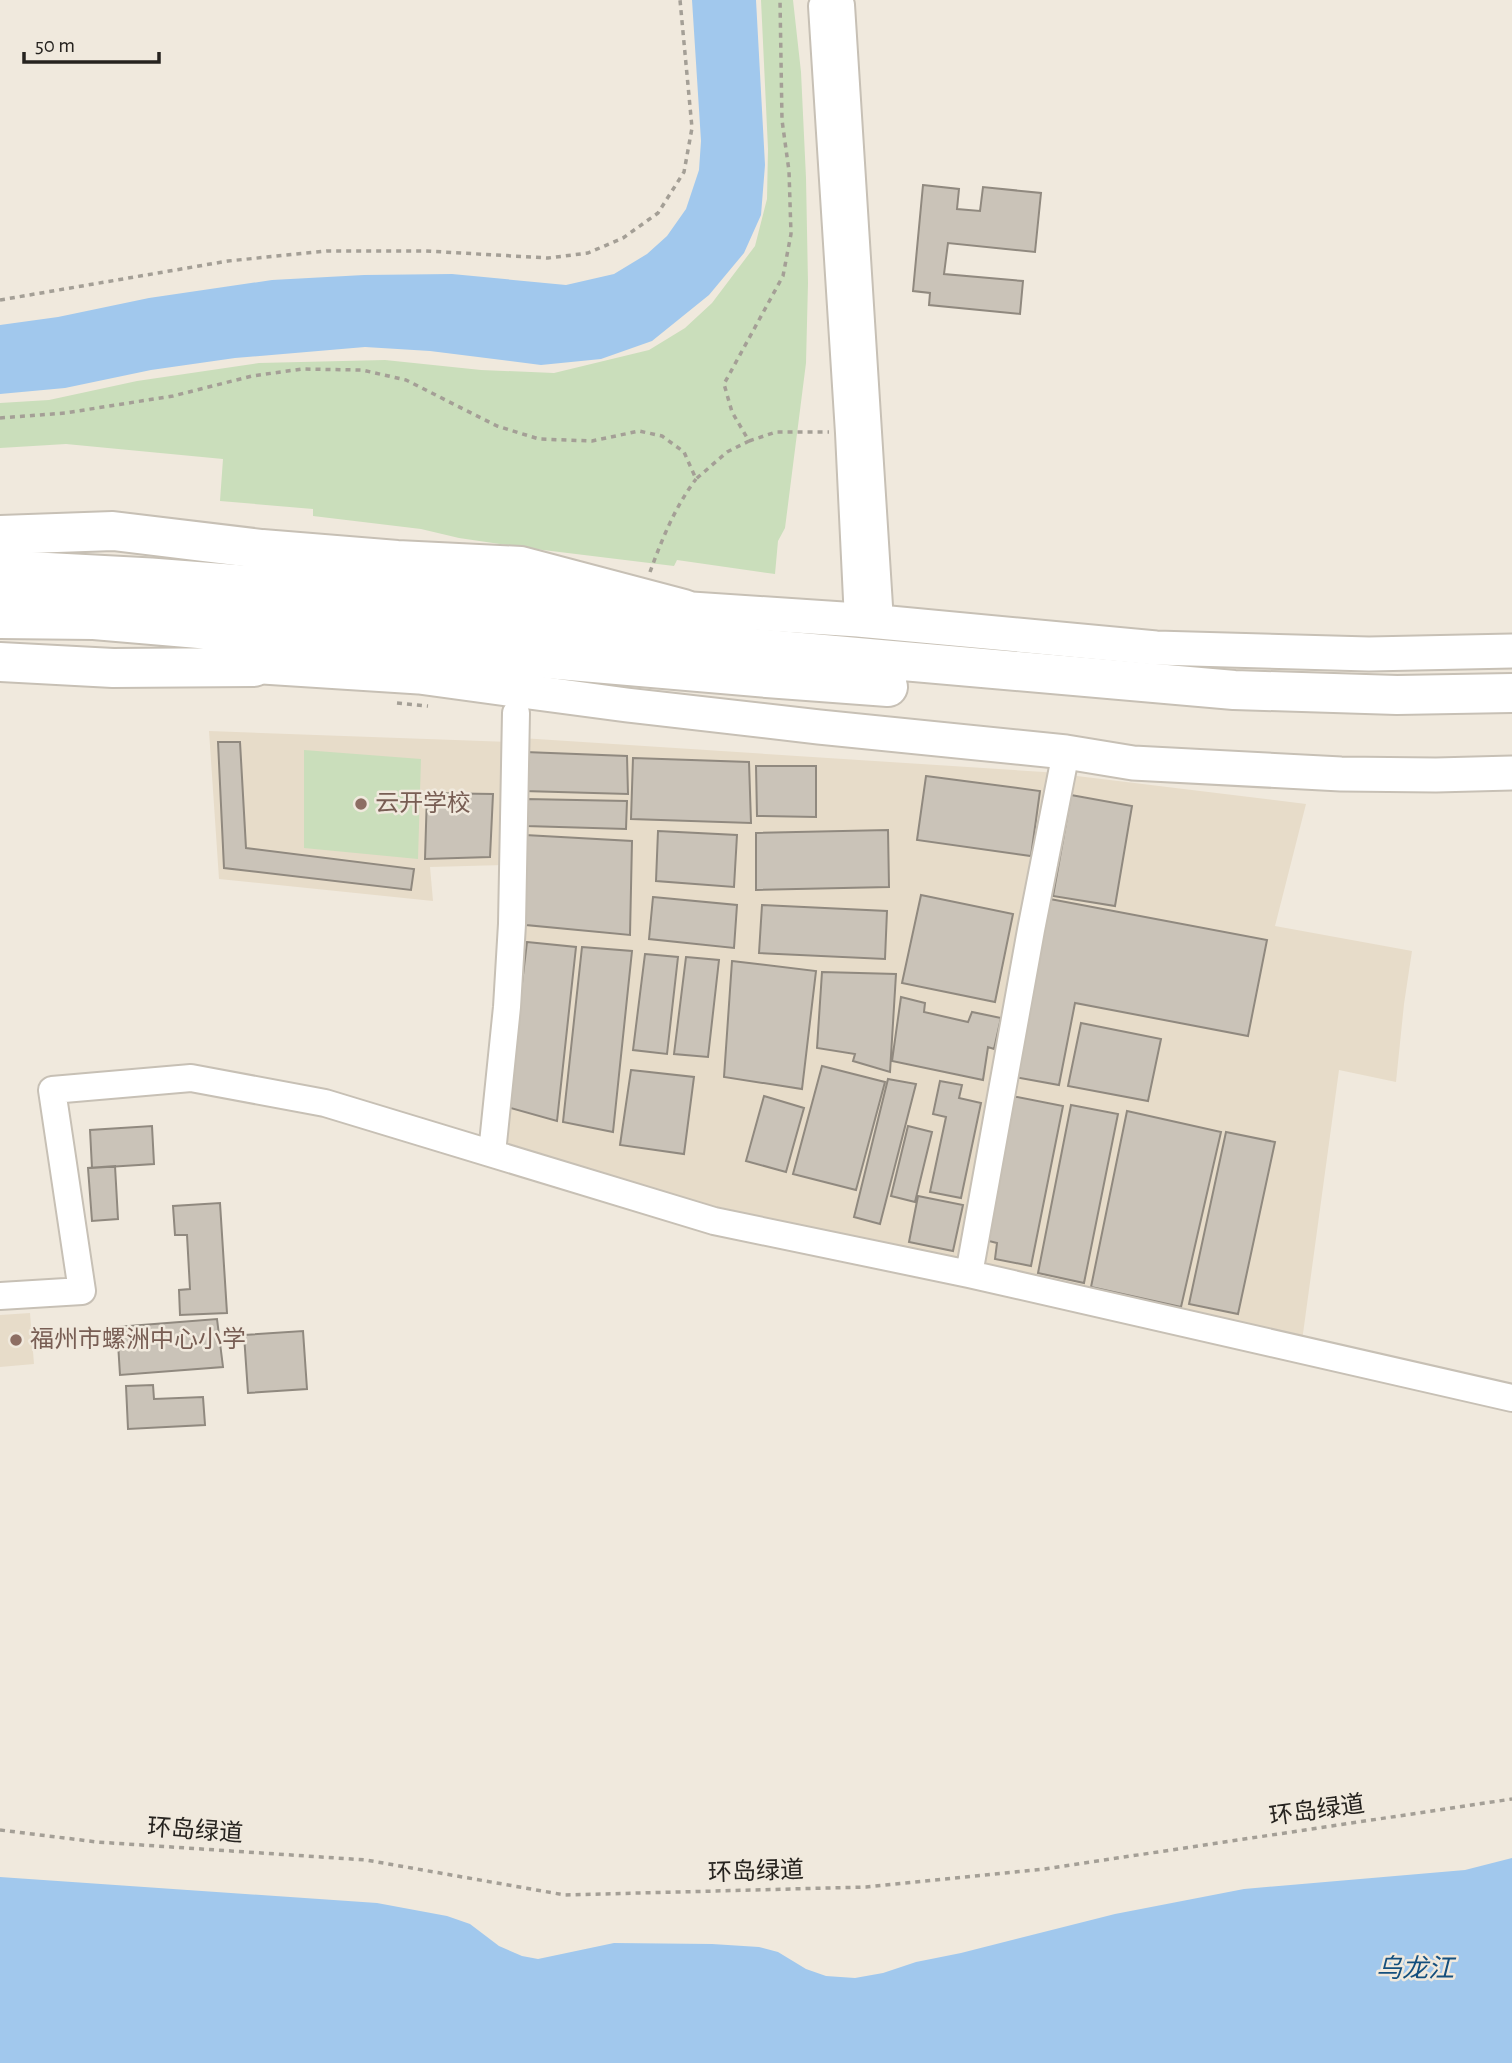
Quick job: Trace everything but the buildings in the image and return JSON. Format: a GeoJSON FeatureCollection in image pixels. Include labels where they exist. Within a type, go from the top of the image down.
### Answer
{"type":"FeatureCollection","features":[{"type":"Feature","properties":{"kind":"highway"},"geometry":{"type":"LineString","coordinates":[[0,535],[113,531],[262,549],[397,560],[521,566],[684,609]]}},
{"type":"Feature","properties":{"kind":"highway"},"geometry":{"type":"LineString","coordinates":[[0,593],[183,598],[1234,690],[1396,695],[1512,694]]}},
{"type":"Feature","properties":{"kind":"highway"},"geometry":{"type":"LineString","coordinates":[[0,619],[94,620],[767,678],[1344,719],[1512,720]]}},
{"type":"Feature","properties":{"kind":"highway"},"geometry":{"type":"LineString","coordinates":[[0,662],[113,668],[254,667]]}},
{"type":"Feature","properties":{"kind":"main road"},"geometry":{"type":"LineString","coordinates":[[0,567],[869,621],[1168,648],[1369,654],[1512,651]]}},
{"type":"Feature","properties":{"kind":"main road"},"geometry":{"type":"LineString","coordinates":[[0,651],[98,654],[419,677],[627,705],[1066,752],[1133,763],[1297,773],[1512,773]]}},
{"type":"Feature","properties":{"kind":"street"},"geometry":{"type":"LineString","coordinates":[[841,5],[869,621],[849,433],[822,6],[841,5]]}},
{"type":"Feature","properties":{"kind":"street"},"geometry":{"type":"LineString","coordinates":[[492,1153],[507,1007],[516,713]]}},
{"type":"Feature","properties":{"kind":"street"},"geometry":{"type":"LineString","coordinates":[[969,1274],[1066,752]]}},
{"type":"Feature","properties":{"kind":"street"},"geometry":{"type":"LineString","coordinates":[[0,1296],[82,1292],[52,1090],[191,1078],[325,1103],[714,1221],[969,1274],[1512,1398]]}},
{"type":"Feature","properties":{"kind":"path"},"geometry":{"type":"LineString","coordinates":[[0,300],[228,261],[314,252],[426,251],[548,258],[588,253],[623,238],[658,213],[684,172],[692,128],[680,0]]}},
{"type":"Feature","properties":{"kind":"path"},"geometry":{"type":"LineString","coordinates":[[749,441],[732,412],[724,384],[783,276],[792,234],[789,171],[782,120],[780,0]]}},
{"type":"Feature","properties":{"kind":"path"},"geometry":{"type":"LineString","coordinates":[[0,418],[65,413],[160,398],[252,376],[302,369],[362,370],[406,380],[497,426],[539,439],[592,441],[639,432],[662,436],[684,452],[696,479]]}},
{"type":"Feature","properties":{"kind":"path"},"geometry":{"type":"LineString","coordinates":[[648,577],[683,496],[696,479],[727,452],[776,432],[849,433]]}},
{"type":"Feature","properties":{"kind":"path","name":"环岛绿道"},"geometry":{"type":"LineString","coordinates":[[0,1830],[97,1842],[366,1860],[565,1895],[866,1887],[1044,1869],[1512,1799]]}},
{"type":"Feature","properties":{"kind":"shaded area","name":"云开学校"},"geometry":{"type":"Polygon","coordinates":[[[209,731],[512,742],[504,865],[430,867],[433,901],[219,879],[209,731]]]}},
{"type":"Feature","properties":{"kind":"shaded area"},"geometry":{"type":"Polygon","coordinates":[[[521,738],[1044,772],[1306,804],[1275,926],[1412,951],[1396,1082],[1339,1070],[1302,1341],[706,1204],[500,1144],[521,738]]]}},
{"type":"Feature","properties":{"kind":"shaded area","name":"福州市螺洲中心小学"},"geometry":{"type":"Polygon","coordinates":[[[30,1313],[34,1364],[0,1367],[0,1315],[30,1313]]]}},
{"type":"Feature","properties":{"kind":"green space"},"geometry":{"type":"Polygon","coordinates":[[[761,0],[793,0],[801,72],[806,178],[806,363],[785,528],[778,541],[775,574],[677,560],[674,566],[535,549],[459,538],[421,529],[313,516],[313,509],[220,501],[223,459],[66,444],[0,448],[0,403],[49,400],[137,381],[259,363],[385,360],[481,370],[554,373],[649,350],[685,328],[712,303],[755,246],[767,199],[768,149],[761,0]]]}},
{"type":"Feature","properties":{"kind":"green space"},"geometry":{"type":"Polygon","coordinates":[[[304,750],[421,759],[418,859],[304,848],[304,750]]]}},
{"type":"Feature","properties":{"kind":"water"},"geometry":{"type":"Polygon","coordinates":[[[692,0],[756,0],[765,165],[761,215],[744,253],[709,295],[652,341],[601,359],[541,365],[430,351],[365,347],[235,358],[151,370],[65,388],[0,394],[0,325],[58,317],[149,298],[272,280],[452,274],[566,285],[614,274],[647,254],[667,236],[686,209],[699,170],[701,141],[692,0]]]}},
{"type":"Feature","properties":{"kind":"water","name":"乌龙江"},"geometry":{"type":"Polygon","coordinates":[[[1512,1858],[1512,2063],[0,2063],[0,1877],[377,1903],[447,1916],[470,1924],[499,1946],[522,1956],[538,1959],[614,1943],[759,1947],[778,1952],[806,1969],[826,1976],[855,1978],[1115,1914],[1244,1889],[1465,1870],[1512,1858]]]}},
{"type":"Feature","properties":{"kind":"place","name":"云开学校"},"geometry":{"type":"Point","coordinates":[361,804]}},
{"type":"Feature","properties":{"kind":"place","name":"福州市螺洲中心小学"},"geometry":{"type":"Point","coordinates":[16,1340]}}]}
